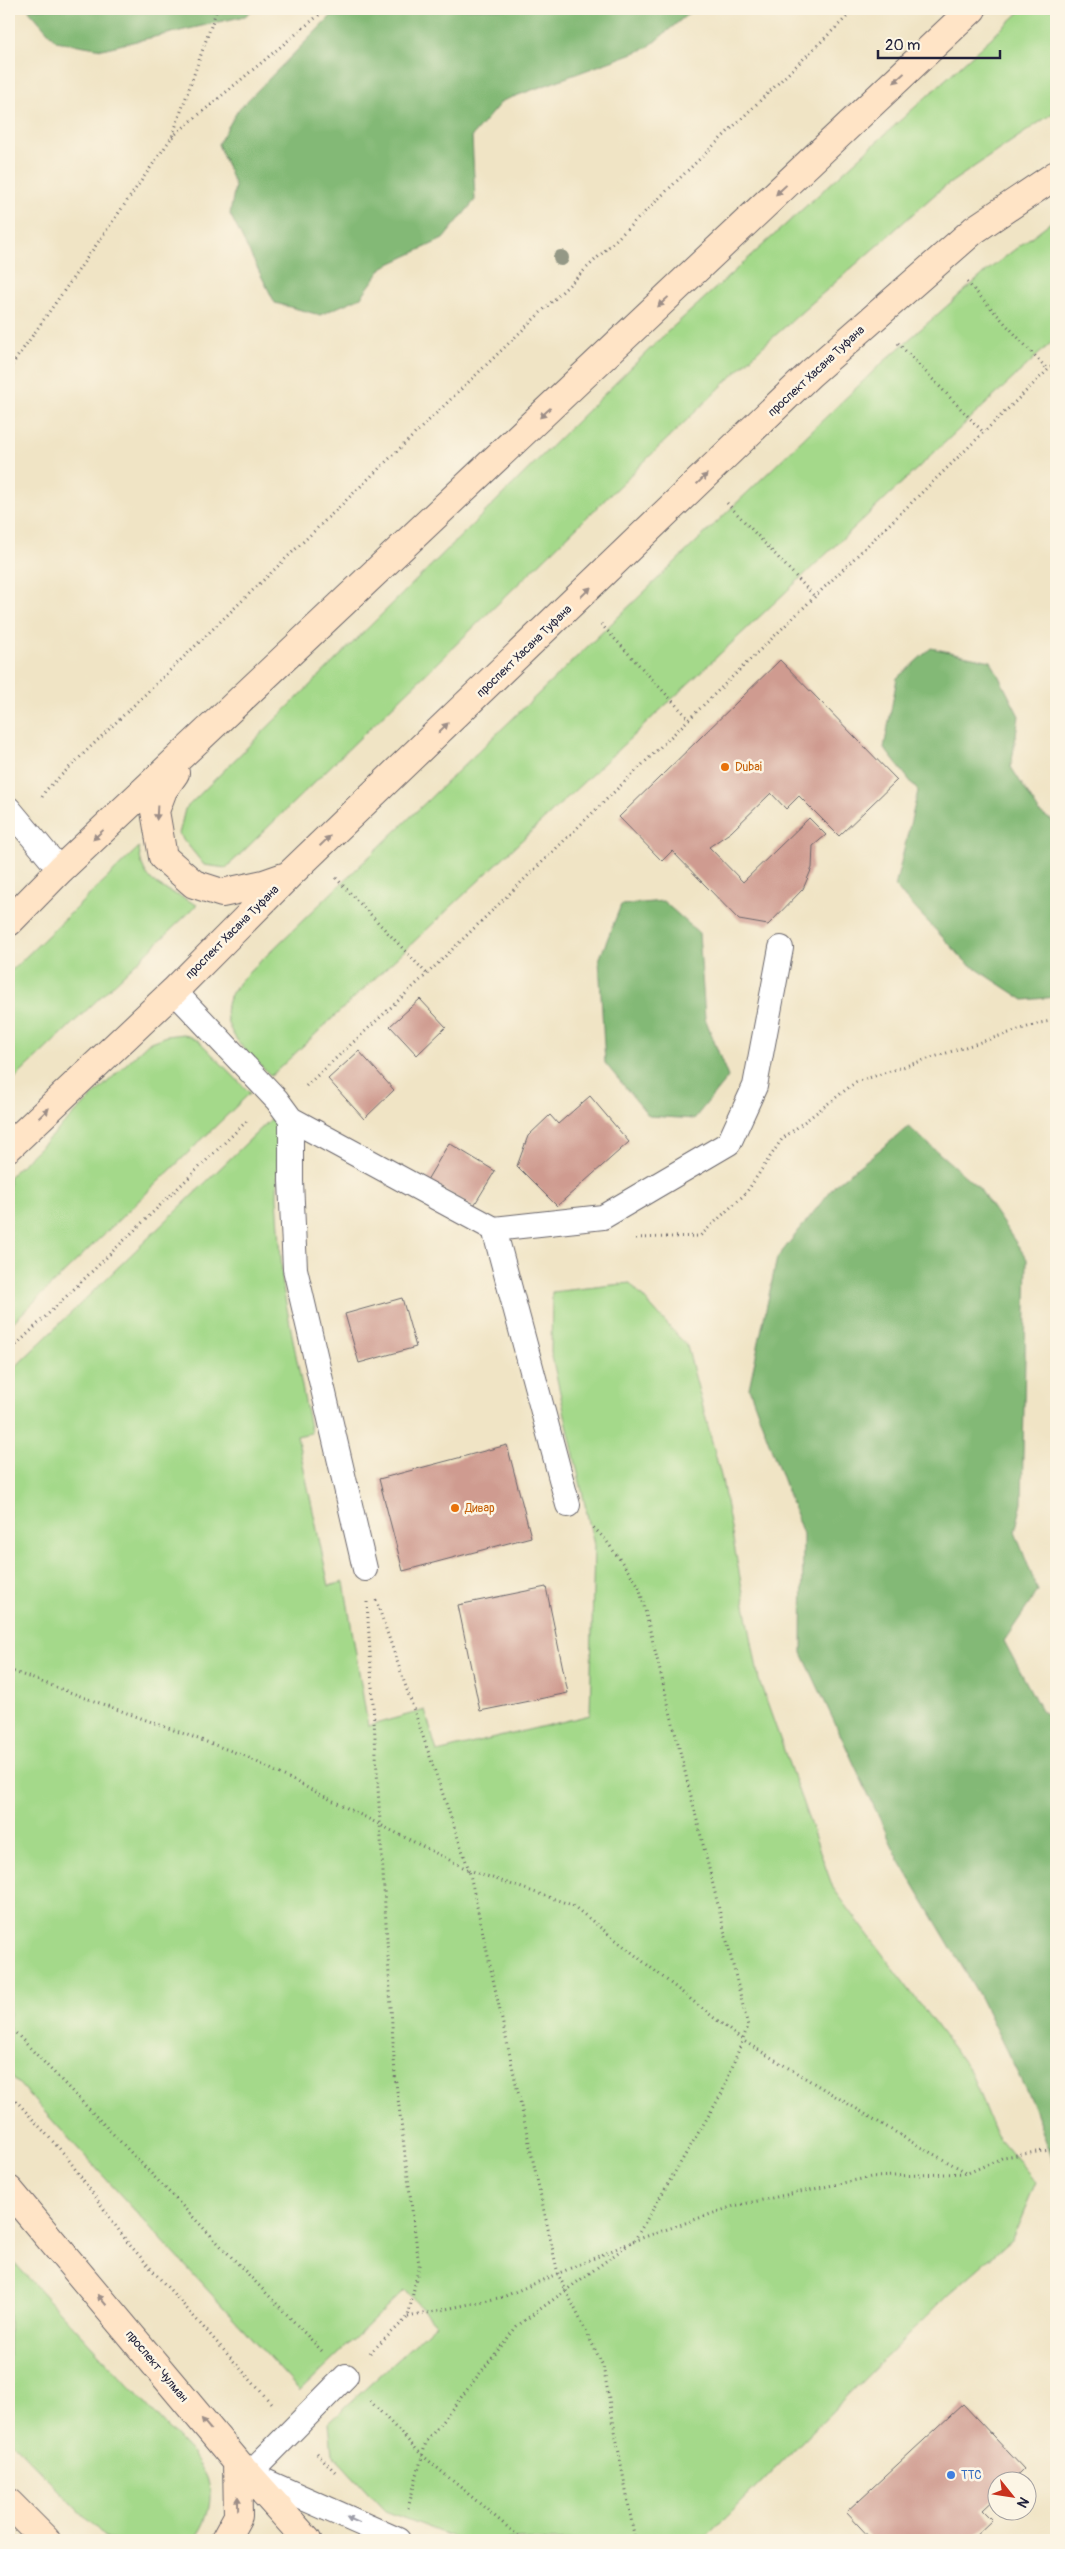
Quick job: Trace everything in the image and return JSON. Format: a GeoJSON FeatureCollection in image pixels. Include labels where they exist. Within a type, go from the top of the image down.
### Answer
{"type":"FeatureCollection","features":[{"type":"Feature","properties":{"kind":"street"},"geometry":{"type":"LineString","coordinates":[[9,922],[60,870],[198,742],[972,9]]}},
{"type":"Feature","properties":{"kind":"street","name":"проспект Хасана Туфана"},"geometry":{"type":"LineString","coordinates":[[9,1147],[174,991],[312,852],[578,599],[810,374],[974,230],[1056,175]]}},
{"type":"Feature","properties":{"kind":"street"},"geometry":{"type":"LineString","coordinates":[[198,742],[163,790],[155,811],[163,857],[194,884],[222,893],[264,884],[290,874]]}},
{"type":"Feature","properties":{"kind":"street","name":"проспект Чулман"},"geometry":{"type":"LineString","coordinates":[[9,2190],[243,2468],[308,2540]]}},
{"type":"Feature","properties":{"kind":"street"},"geometry":{"type":"LineString","coordinates":[[225,2540],[238,2516],[243,2468]]}},
{"type":"Feature","properties":{"kind":"street"},"geometry":{"type":"LineString","coordinates":[[9,2503],[46,2540]]}},
{"type":"Feature","properties":{"kind":"lane"},"geometry":{"type":"LineString","coordinates":[[12,819],[60,870]]}},
{"type":"Feature","properties":{"kind":"lane"},"geometry":{"type":"LineString","coordinates":[[174,991],[284,1109],[494,1230],[603,1217],[729,1143],[754,1086],[781,948]]}},
{"type":"Feature","properties":{"kind":"lane"},"geometry":{"type":"LineString","coordinates":[[284,1109],[291,1181],[295,1269],[365,1569]]}},
{"type":"Feature","properties":{"kind":"lane"},"geometry":{"type":"LineString","coordinates":[[494,1230],[568,1505]]}},
{"type":"Feature","properties":{"kind":"lane"},"geometry":{"type":"LineString","coordinates":[[346,2376],[294,2429],[243,2468],[398,2540]]}},
{"type":"Feature","properties":{"kind":"path"},"geometry":{"type":"LineString","coordinates":[[172,137],[217,9]]}},
{"type":"Feature","properties":{"kind":"path"},"geometry":{"type":"LineString","coordinates":[[9,369],[172,137],[326,9]]}},
{"type":"Feature","properties":{"kind":"path"},"geometry":{"type":"LineString","coordinates":[[45,790],[855,9]]}},
{"type":"Feature","properties":{"kind":"path"},"geometry":{"type":"LineString","coordinates":[[943,256],[1048,370]]}},
{"type":"Feature","properties":{"kind":"path"},"geometry":{"type":"LineString","coordinates":[[874,318],[984,433]]}},
{"type":"Feature","properties":{"kind":"path"},"geometry":{"type":"LineString","coordinates":[[9,1352],[263,1105],[284,1109],[427,974],[1056,362]]}},
{"type":"Feature","properties":{"kind":"path"},"geometry":{"type":"LineString","coordinates":[[704,478],[816,597]]}},
{"type":"Feature","properties":{"kind":"path"},"geometry":{"type":"LineString","coordinates":[[578,599],[689,719]]}},
{"type":"Feature","properties":{"kind":"path"},"geometry":{"type":"LineString","coordinates":[[312,852],[427,974]]}},
{"type":"Feature","properties":{"kind":"path"},"geometry":{"type":"LineString","coordinates":[[633,1238],[700,1236],[746,1193],[782,1139],[856,1082],[1040,1023],[1056,1020]]}},
{"type":"Feature","properties":{"kind":"path"},"geometry":{"type":"LineString","coordinates":[[407,2512],[426,2442],[517,2326],[634,2241],[722,2093],[748,2026],[639,1586],[606,1539],[568,1505]]}},
{"type":"Feature","properties":{"kind":"path"},"geometry":{"type":"LineString","coordinates":[[365,1569],[395,2075],[419,2264],[408,2317]]}},
{"type":"Feature","properties":{"kind":"path"},"geometry":{"type":"LineString","coordinates":[[365,1569],[469,1870],[558,2274],[604,2366],[635,2540]]}},
{"type":"Feature","properties":{"kind":"path"},"geometry":{"type":"LineString","coordinates":[[9,1670],[245,1756],[469,1870],[572,1905],[742,2040],[915,2144],[968,2173]]}},
{"type":"Feature","properties":{"kind":"path"},"geometry":{"type":"LineString","coordinates":[[9,2026],[422,2456],[523,2540]]}},
{"type":"Feature","properties":{"kind":"path"},"geometry":{"type":"LineString","coordinates":[[9,2093],[66,2156],[128,2243],[294,2429]]}},
{"type":"Feature","properties":{"kind":"path"},"geometry":{"type":"LineString","coordinates":[[346,2376],[408,2317],[503,2297],[634,2241],[734,2206],[871,2177],[968,2173],[1004,2157],[1056,2148]]}},
{"type":"Feature","properties":{"kind":"green space"},"geometry":{"type":"Polygon","coordinates":[[[28,9],[254,9],[245,16],[102,49],[56,41],[28,9]]]}},
{"type":"Feature","properties":{"kind":"green space"},"geometry":{"type":"Polygon","coordinates":[[[338,9],[694,9],[647,48],[502,101],[472,136],[475,200],[443,239],[383,267],[361,297],[320,315],[275,303],[230,214],[235,186],[218,144],[238,110],[338,9]]]}},
{"type":"Feature","properties":{"kind":"green space"},"geometry":{"type":"Polygon","coordinates":[[[1023,9],[1056,9],[1056,111],[940,190],[762,347],[226,868],[204,865],[179,834],[185,809],[664,335],[1023,9]]]}},
{"type":"Feature","properties":{"kind":"green space"},"geometry":{"type":"Polygon","coordinates":[[[1056,218],[1056,338],[271,1076],[239,1043],[228,1023],[226,1012],[228,1001],[240,981],[881,364],[988,270],[1056,218]]]}},
{"type":"Feature","properties":{"kind":"green space"},"geometry":{"type":"Polygon","coordinates":[[[931,648],[991,661],[1019,716],[1011,767],[1040,813],[1056,823],[1056,997],[1024,1000],[966,962],[895,887],[918,791],[884,748],[897,678],[931,648]]]}},
{"type":"Feature","properties":{"kind":"green space"},"geometry":{"type":"Polygon","coordinates":[[[139,847],[145,871],[157,885],[197,905],[9,1084],[9,973],[139,847]]]}},
{"type":"Feature","properties":{"kind":"green space"},"geometry":{"type":"Polygon","coordinates":[[[663,901],[699,933],[705,1018],[728,1077],[694,1119],[649,1116],[605,1063],[599,960],[621,905],[663,901]]]}},
{"type":"Feature","properties":{"kind":"green space"},"geometry":{"type":"Polygon","coordinates":[[[183,1034],[199,1041],[250,1093],[9,1326],[9,1177],[148,1043],[166,1036],[183,1034]]]}},
{"type":"Feature","properties":{"kind":"green space"},"geometry":{"type":"Polygon","coordinates":[[[272,1118],[278,1125],[277,1198],[283,1288],[311,1433],[297,1436],[329,1586],[344,1582],[368,1726],[425,1710],[437,1752],[590,1715],[594,1545],[551,1352],[552,1292],[630,1283],[687,1346],[722,1480],[759,1680],[833,1888],[970,2071],[995,2133],[1036,2182],[1012,2239],[949,2294],[704,2540],[461,2540],[385,2511],[332,2454],[329,2422],[436,2324],[405,2290],[300,2391],[9,2073],[9,1373],[272,1118]]]}},
{"type":"Feature","properties":{"kind":"green space"},"geometry":{"type":"Polygon","coordinates":[[[909,1127],[979,1188],[1027,1259],[1022,1503],[1015,1532],[1038,1591],[1004,1641],[1041,1710],[1056,1722],[1056,2170],[1033,2105],[979,1995],[899,1860],[802,1653],[803,1534],[749,1388],[777,1258],[836,1184],[909,1127]]]}},
{"type":"Feature","properties":{"kind":"green space"},"geometry":{"type":"Polygon","coordinates":[[[9,2257],[192,2454],[201,2467],[208,2481],[210,2497],[208,2513],[202,2528],[193,2540],[111,2540],[104,2536],[9,2439],[9,2257]]]}},
{"type":"Feature","properties":{"kind":"building"},"geometry":{"type":"Polygon","coordinates":[[[780,660],[897,780],[839,836],[799,796],[786,809],[771,793],[731,832],[709,847],[743,882],[809,818],[826,835],[813,846],[812,868],[803,889],[768,925],[739,920],[672,851],[662,861],[619,817],[780,660]]]}},
{"type":"Feature","properties":{"kind":"building"},"geometry":{"type":"Polygon","coordinates":[[[420,999],[446,1027],[417,1055],[390,1026],[420,999]]]}},
{"type":"Feature","properties":{"kind":"building"},"geometry":{"type":"Polygon","coordinates":[[[359,1051],[394,1090],[364,1119],[328,1079],[359,1051]]]}},
{"type":"Feature","properties":{"kind":"building"},"geometry":{"type":"Polygon","coordinates":[[[590,1096],[629,1142],[557,1206],[517,1166],[528,1136],[550,1115],[558,1124],[590,1096]]]}},
{"type":"Feature","properties":{"kind":"building"},"geometry":{"type":"Polygon","coordinates":[[[449,1143],[495,1171],[473,1207],[427,1180],[449,1143]]]}},
{"type":"Feature","properties":{"kind":"building"},"geometry":{"type":"Polygon","coordinates":[[[402,1298],[416,1347],[359,1363],[345,1314],[402,1298]]]}},
{"type":"Feature","properties":{"kind":"building"},"geometry":{"type":"Polygon","coordinates":[[[507,1445],[531,1537],[403,1571],[379,1479],[507,1445]]]}},
{"type":"Feature","properties":{"kind":"building"},"geometry":{"type":"Polygon","coordinates":[[[546,1587],[568,1693],[480,1711],[458,1605],[546,1587]]]}},
{"type":"Feature","properties":{"kind":"building","name":"ТТС"},"geometry":{"type":"Polygon","coordinates":[[[963,2404],[1024,2469],[1021,2472],[988,2472],[988,2504],[982,2510],[988,2516],[988,2522],[990,2522],[971,2540],[872,2540],[846,2512],[963,2404]]]}},
{"type":"Feature","properties":{"kind":"place","name":"Dubai"},"geometry":{"type":"Point","coordinates":[725,767]}},
{"type":"Feature","properties":{"kind":"place","name":"Дивар"},"geometry":{"type":"Point","coordinates":[455,1508]}},
{"type":"Feature","properties":{"kind":"place","name":"ТТС"},"geometry":{"type":"Point","coordinates":[951,2475]}}]}
